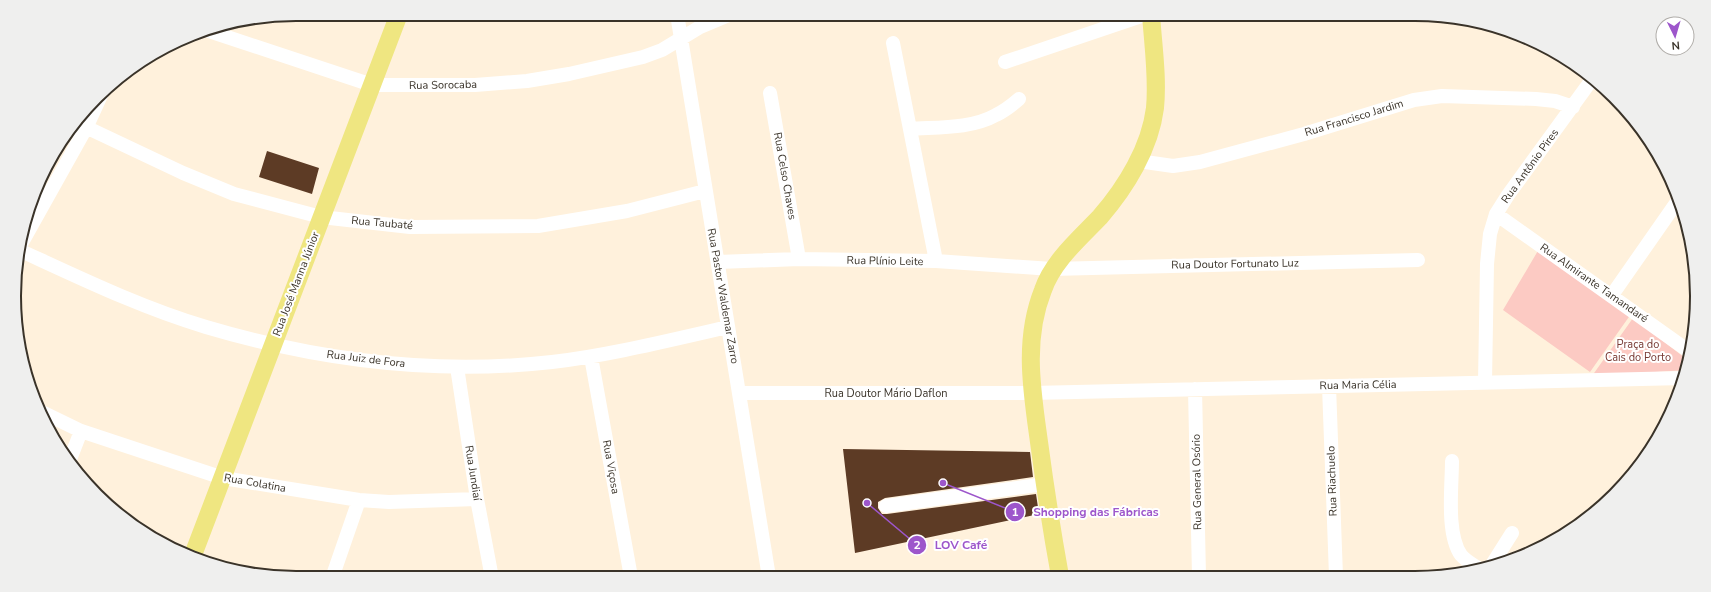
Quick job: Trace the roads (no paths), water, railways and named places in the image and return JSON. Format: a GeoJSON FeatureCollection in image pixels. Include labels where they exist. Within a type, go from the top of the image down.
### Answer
{"type":"FeatureCollection","features":[{"type":"Feature","properties":{"kind":"main road","name":"Rua José Manna Júnior"},"geometry":{"type":"LineString","coordinates":[[194,551],[396,21]]}},
{"type":"Feature","properties":{"kind":"main road"},"geometry":{"type":"LineString","coordinates":[[1059,571],[1032,393],[1030,364],[1032,334],[1042,290],[1052,269],[1104,212],[1128,180],[1148,136],[1155,109],[1156,86],[1151,21]]}},
{"type":"Feature","properties":{"kind":"street","name":"Rua Pastor Waldemar Zarro"},"geometry":{"type":"LineString","coordinates":[[679,21],[705,191],[718,262],[768,571]]}},
{"type":"Feature","properties":{"kind":"street","name":"Rua Sorocaba"},"geometry":{"type":"LineString","coordinates":[[216,33],[372,85],[475,85],[526,81],[576,73],[643,57],[662,50],[682,38],[717,21]]}},
{"type":"Feature","properties":{"kind":"street"},"geometry":{"type":"LineString","coordinates":[[1005,62],[1126,21]]}},
{"type":"Feature","properties":{"kind":"street"},"geometry":{"type":"LineString","coordinates":[[892,43],[936,261]]}},
{"type":"Feature","properties":{"kind":"street","name":"Rua Antônio Pires"},"geometry":{"type":"LineString","coordinates":[[1485,382],[1487,264],[1490,234],[1496,214],[1508,195],[1589,84]]}},
{"type":"Feature","properties":{"kind":"street","name":"Rua Celso Chaves"},"geometry":{"type":"LineString","coordinates":[[770,93],[799,259]]}},
{"type":"Feature","properties":{"kind":"street","name":"Rua Francisco Jardim"},"geometry":{"type":"LineString","coordinates":[[1138,160],[1173,166],[1200,162],[1304,134],[1408,101],[1442,96],[1536,99],[1555,101],[1573,107]]}},
{"type":"Feature","properties":{"kind":"street"},"geometry":{"type":"LineString","coordinates":[[910,129],[968,124],[984,120],[996,115],[1019,99]]}},
{"type":"Feature","properties":{"kind":"street","name":"Rua Taubaté"},"geometry":{"type":"LineString","coordinates":[[81,125],[183,173],[234,194],[321,217],[410,227],[538,226],[627,212],[705,191]]}},
{"type":"Feature","properties":{"kind":"street"},"geometry":{"type":"LineString","coordinates":[[30,227],[78,129]]}},
{"type":"Feature","properties":{"kind":"street"},"geometry":{"type":"LineString","coordinates":[[1612,295],[1674,206]]}},
{"type":"Feature","properties":{"kind":"street","name":"Rua Almirante Tamandaré"},"geometry":{"type":"LineString","coordinates":[[1496,214],[1685,349]]}},
{"type":"Feature","properties":{"kind":"street","name":"Rua Juiz de Fora"},"geometry":{"type":"LineString","coordinates":[[24,252],[140,304],[205,327],[273,345],[366,361],[457,367],[550,362],[591,357],[728,327]]}},
{"type":"Feature","properties":{"kind":"street","name":"Rua Plínio Leite"},"geometry":{"type":"LineString","coordinates":[[718,262],[799,259],[936,261],[1052,269]]}},
{"type":"Feature","properties":{"kind":"street","name":"Rua Doutor Fortunato Luz"},"geometry":{"type":"LineString","coordinates":[[1052,269],[1418,260]]}},
{"type":"Feature","properties":{"kind":"street","name":"Rua Viçosa"},"geometry":{"type":"LineString","coordinates":[[591,357],[630,571]]}},
{"type":"Feature","properties":{"kind":"street","name":"Rua Jundiaí"},"geometry":{"type":"LineString","coordinates":[[457,367],[477,499],[491,571]]}},
{"type":"Feature","properties":{"kind":"street","name":"Rua Maria Célia"},"geometry":{"type":"LineString","coordinates":[[1032,393],[1677,378]]}},
{"type":"Feature","properties":{"kind":"street","name":"Rua Riachuelo"},"geometry":{"type":"LineString","coordinates":[[1329,386],[1336,571]]}},
{"type":"Feature","properties":{"kind":"street","name":"Rua General Osório"},"geometry":{"type":"LineString","coordinates":[[1195,389],[1199,571]]}},
{"type":"Feature","properties":{"kind":"street","name":"Rua Doutor Mário Daflon"},"geometry":{"type":"LineString","coordinates":[[739,393],[1032,393]]}},
{"type":"Feature","properties":{"kind":"street","name":"Rua Colatina"},"geometry":{"type":"LineString","coordinates":[[48,415],[82,431],[223,478],[359,500],[390,502],[477,499]]}},
{"type":"Feature","properties":{"kind":"street"},"geometry":{"type":"LineString","coordinates":[[72,455],[82,431]]}},
{"type":"Feature","properties":{"kind":"street"},"geometry":{"type":"LineString","coordinates":[[1452,461],[1452,524],[1454,539],[1462,556],[1474,565]]}},
{"type":"Feature","properties":{"kind":"street"},"geometry":{"type":"LineString","coordinates":[[886,506],[1045,484]]}},
{"type":"Feature","properties":{"kind":"street"},"geometry":{"type":"LineString","coordinates":[[334,571],[359,500]]}},
{"type":"Feature","properties":{"kind":"street"},"geometry":{"type":"LineString","coordinates":[[1496,559],[1512,533]]}},
{"type":"Feature","properties":{"kind":"place","name":"Shopping das Fábricas"},"geometry":{"type":"Point","coordinates":[943,483]}},
{"type":"Feature","properties":{"kind":"place","name":"LOV Café"},"geometry":{"type":"Point","coordinates":[867,503]}},
{"type":"Feature","properties":{"kind":"park label","name":"Praça do Cais do Porto"},"geometry":{"type":"Point","coordinates":[1638,350]}}]}
